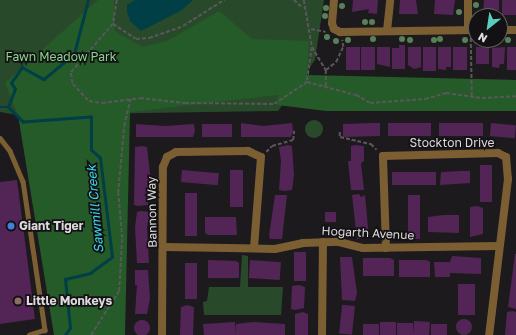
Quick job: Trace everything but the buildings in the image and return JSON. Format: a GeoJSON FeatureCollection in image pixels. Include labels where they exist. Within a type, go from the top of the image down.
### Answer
{"type":"FeatureCollection","features":[{"type":"Feature","properties":{"kind":"street"},"geometry":{"type":"LineString","coordinates":[[334,0],[338,30],[468,30]]}},
{"type":"Feature","properties":{"kind":"street"},"geometry":{"type":"LineString","coordinates":[[387,31],[390,0]]}},
{"type":"Feature","properties":{"kind":"street","name":"Bannon Way"},"geometry":{"type":"LineString","coordinates":[[162,335],[165,247],[163,167],[167,157],[176,152],[248,151],[261,157]]}},
{"type":"Feature","properties":{"kind":"street","name":"Stockton Drive"},"geometry":{"type":"LineString","coordinates":[[383,156],[487,153],[506,157],[508,179],[498,246],[490,335]]}},
{"type":"Feature","properties":{"kind":"street"},"geometry":{"type":"LineString","coordinates":[[383,156],[386,248]]}},
{"type":"Feature","properties":{"kind":"street"},"geometry":{"type":"LineString","coordinates":[[254,248],[261,157]]}},
{"type":"Feature","properties":{"kind":"street"},"geometry":{"type":"LineString","coordinates":[[322,335],[323,242]]}},
{"type":"Feature","properties":{"kind":"street","name":"Hogarth Avenue"},"geometry":{"type":"LineString","coordinates":[[165,247],[275,249],[323,242],[386,248],[498,246]]}},
{"type":"Feature","properties":{"kind":"lane"},"geometry":{"type":"LineString","coordinates":[[0,138],[10,151],[23,181],[45,330],[30,335]]}},
{"type":"Feature","properties":{"kind":"path"},"geometry":{"type":"LineString","coordinates":[[117,0],[113,24],[70,73],[73,84],[89,101],[102,103],[130,98],[185,103],[274,104],[307,82],[312,47],[310,29],[304,8],[304,0]]}},
{"type":"Feature","properties":{"kind":"path"},"geometry":{"type":"LineString","coordinates":[[113,24],[136,39],[149,38],[183,26],[224,0]]}},
{"type":"Feature","properties":{"kind":"path"},"geometry":{"type":"LineString","coordinates":[[294,0],[304,8]]}},
{"type":"Feature","properties":{"kind":"path"},"geometry":{"type":"LineString","coordinates":[[310,29],[323,33],[338,30],[343,47],[336,62],[326,70]]}},
{"type":"Feature","properties":{"kind":"path"},"geometry":{"type":"LineString","coordinates":[[312,47],[326,70],[326,88]]}},
{"type":"Feature","properties":{"kind":"path"},"geometry":{"type":"LineString","coordinates":[[472,48],[472,96]]}},
{"type":"Feature","properties":{"kind":"path"},"geometry":{"type":"LineString","coordinates":[[307,82],[356,95],[370,104],[412,100],[446,93],[494,99],[516,96]]}},
{"type":"Feature","properties":{"kind":"path"},"geometry":{"type":"LineString","coordinates":[[91,335],[119,291],[122,238],[118,193],[124,126],[130,98]]}},
{"type":"Feature","properties":{"kind":"path"},"geometry":{"type":"LineString","coordinates":[[261,157],[272,146],[293,140],[294,131]]}},
{"type":"Feature","properties":{"kind":"path"},"geometry":{"type":"LineString","coordinates":[[340,132],[340,137],[371,144],[383,156]]}},
{"type":"Feature","properties":{"kind":"green space","name":"Fawn Meadow Park"},"geometry":{"type":"Polygon","coordinates":[[[0,0],[324,0],[315,60],[278,111],[18,115],[0,112],[0,0]]]}},
{"type":"Feature","properties":{"kind":"green space"},"geometry":{"type":"Polygon","coordinates":[[[98,0],[114,0],[115,31],[142,47],[167,41],[219,11],[252,39],[309,41],[307,75],[516,80],[516,111],[326,111],[277,105],[278,95],[130,112],[125,335],[54,335],[18,115],[5,83],[98,0]]]}},
{"type":"Feature","properties":{"kind":"green space"},"geometry":{"type":"Polygon","coordinates":[[[310,120],[318,120],[323,125],[321,136],[318,138],[310,138],[305,133],[305,125],[310,120]]]}},
{"type":"Feature","properties":{"kind":"green space"},"geometry":{"type":"Polygon","coordinates":[[[242,255],[248,256],[248,287],[283,287],[281,315],[204,315],[203,302],[207,301],[209,287],[240,287],[242,255]]]}},
{"type":"Feature","properties":{"kind":"water"},"geometry":{"type":"Polygon","coordinates":[[[135,0],[193,0],[182,10],[141,31],[130,21],[127,12],[127,5],[135,0]]]}},
{"type":"Feature","properties":{"kind":"waterway","name":"Sawmill Creek"},"geometry":{"type":"LineString","coordinates":[[65,335],[70,328],[65,279],[90,273],[112,257],[100,158],[91,150],[91,117],[23,122],[8,107],[15,89],[11,83],[22,67],[44,79],[74,54],[88,0]]}},
{"type":"Feature","properties":{"kind":"waterway"},"geometry":{"type":"LineString","coordinates":[[0,107],[8,107]]}},
{"type":"Feature","properties":{"kind":"place","name":"Giant Tiger"},"geometry":{"type":"Point","coordinates":[11,226]}},
{"type":"Feature","properties":{"kind":"place","name":"Little Monkeys"},"geometry":{"type":"Point","coordinates":[18,301]}}]}
